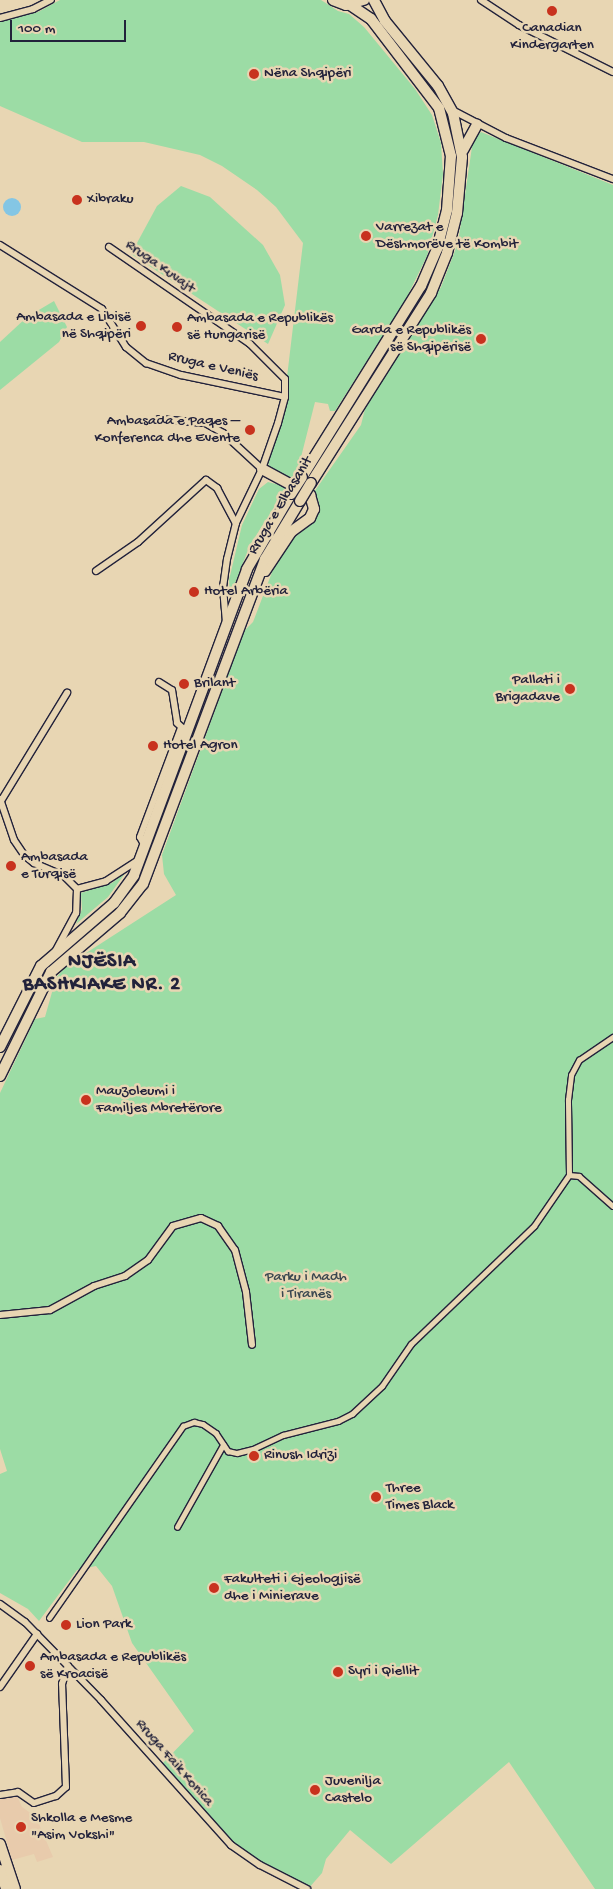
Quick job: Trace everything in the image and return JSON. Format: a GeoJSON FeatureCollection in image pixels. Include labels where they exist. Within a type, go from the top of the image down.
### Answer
{"type":"FeatureCollection","features":[{"type":"Feature","properties":{"kind":"main road","name":"Rruga e Elbasanit"},"geometry":{"type":"LineString","coordinates":[[0,1076],[51,972],[120,913],[143,884],[254,586],[270,548],[300,501],[307,480],[421,286],[438,249],[447,210],[451,156],[439,108],[371,19],[350,5],[333,0]]}},
{"type":"Feature","properties":{"kind":"main road"},"geometry":{"type":"LineString","coordinates":[[350,5],[364,0]]}},
{"type":"Feature","properties":{"kind":"main road","name":"Rruga e Elbasanit"},"geometry":{"type":"LineString","coordinates":[[0,1047],[33,979],[55,952],[118,899],[144,853],[184,729],[227,628],[253,557],[291,494],[307,480],[437,279],[454,226],[462,153],[452,110],[438,86],[385,21],[374,0]]}},
{"type":"Feature","properties":{"kind":"main road"},"geometry":{"type":"LineString","coordinates":[[462,153],[477,125]]}},
{"type":"Feature","properties":{"kind":"main road"},"geometry":{"type":"LineString","coordinates":[[254,586],[291,532],[310,518],[314,509],[310,495],[262,469]]}},
{"type":"Feature","properties":{"kind":"main road"},"geometry":{"type":"LineString","coordinates":[[0,1844],[15,1889]]}},
{"type":"Feature","properties":{"kind":"main road"},"geometry":{"type":"LineString","coordinates":[[0,1870],[6,1889]]}},
{"type":"Feature","properties":{"kind":"street"},"geometry":{"type":"LineString","coordinates":[[0,18],[33,10],[51,0]]}},
{"type":"Feature","properties":{"kind":"street"},"geometry":{"type":"LineString","coordinates":[[481,0],[519,25],[613,72]]}},
{"type":"Feature","properties":{"kind":"street"},"geometry":{"type":"LineString","coordinates":[[452,110],[477,125],[613,179]]}},
{"type":"Feature","properties":{"kind":"street","name":"Rruga e Veniës"},"geometry":{"type":"LineString","coordinates":[[0,245],[102,309],[126,347],[146,363],[181,375],[285,397]]}},
{"type":"Feature","properties":{"kind":"street","name":"Rruga Kuvajt"},"geometry":{"type":"LineString","coordinates":[[109,247],[260,352],[285,379],[285,397],[262,469],[236,523],[223,588],[227,628]]}},
{"type":"Feature","properties":{"kind":"street"},"geometry":{"type":"LineString","coordinates":[[158,419],[205,423],[222,433],[262,469]]}},
{"type":"Feature","properties":{"kind":"street"},"geometry":{"type":"LineString","coordinates":[[96,571],[138,542],[206,480],[217,488],[236,523]]}},
{"type":"Feature","properties":{"kind":"street"},"geometry":{"type":"LineString","coordinates":[[159,682],[172,690],[176,718],[184,729]]}},
{"type":"Feature","properties":{"kind":"street"},"geometry":{"type":"LineString","coordinates":[[55,952],[76,913],[77,889],[64,876],[34,863],[24,855],[2,817],[0,800],[67,693]]}},
{"type":"Feature","properties":{"kind":"street"},"geometry":{"type":"LineString","coordinates":[[77,889],[106,881],[144,853]]}},
{"type":"Feature","properties":{"kind":"street"},"geometry":{"type":"LineString","coordinates":[[48,1618],[180,1428],[190,1422],[201,1422],[216,1433],[230,1452],[242,1452],[283,1435],[319,1428],[352,1414],[382,1386],[419,1336],[534,1226],[569,1175],[568,1100],[572,1075],[579,1060],[613,1038]]}},
{"type":"Feature","properties":{"kind":"street"},"geometry":{"type":"LineString","coordinates":[[569,1175],[579,1176],[613,1206]]}},
{"type":"Feature","properties":{"kind":"street"},"geometry":{"type":"LineString","coordinates":[[0,1315],[50,1310],[94,1286],[125,1276],[148,1260],[173,1226],[201,1218],[218,1226],[235,1250],[246,1292],[252,1345]]}},
{"type":"Feature","properties":{"kind":"street"},"geometry":{"type":"LineString","coordinates":[[177,1527],[223,1445]]}},
{"type":"Feature","properties":{"kind":"street","name":"Rruga Faik Konica"},"geometry":{"type":"LineString","coordinates":[[0,1604],[37,1634],[68,1666],[241,1853],[307,1889]]}},
{"type":"Feature","properties":{"kind":"street"},"geometry":{"type":"LineString","coordinates":[[0,1686],[37,1634]]}},
{"type":"Feature","properties":{"kind":"street"},"geometry":{"type":"LineString","coordinates":[[0,1795],[18,1792],[34,1803],[56,1796],[66,1787],[62,1684],[68,1666]]}},
{"type":"Feature","properties":{"kind":"shaded area","name":"Shkolla e Mesme \"Asim Vokshi\""},"geometry":{"type":"Polygon","coordinates":[[[12,1795],[17,1796],[22,1807],[36,1817],[53,1857],[37,1862],[34,1854],[12,1860],[0,1818],[0,1798],[12,1795]]]}},
{"type":"Feature","properties":{"kind":"green space","name":"Varrezat e Dëshmorëve të Kombit"},"geometry":{"type":"Polygon","coordinates":[[[60,0],[321,0],[338,11],[349,14],[364,27],[415,89],[432,115],[441,143],[443,174],[438,215],[427,256],[405,301],[335,411],[330,411],[328,404],[315,402],[298,469],[290,483],[270,470],[268,462],[289,391],[287,377],[303,243],[276,207],[257,190],[222,166],[200,155],[144,142],[82,142],[0,106],[0,22],[38,12],[60,0]]]}},
{"type":"Feature","properties":{"kind":"green space","name":"Parku i Madh i Tiranës"},"geometry":{"type":"Polygon","coordinates":[[[481,132],[613,185],[613,1889],[595,1889],[509,1762],[391,1864],[350,1830],[326,1859],[322,1873],[308,1889],[238,1850],[161,1765],[194,1731],[132,1643],[112,1586],[96,1566],[77,1570],[39,1621],[28,1609],[0,1593],[0,1474],[7,1471],[0,1449],[0,1093],[35,1019],[45,1017],[56,978],[66,966],[176,895],[164,874],[162,855],[244,631],[253,622],[274,567],[290,541],[314,522],[318,515],[319,502],[314,492],[361,425],[365,409],[441,287],[458,243],[473,140],[481,132]]]}},
{"type":"Feature","properties":{"kind":"green space"},"geometry":{"type":"Polygon","coordinates":[[[181,186],[210,197],[263,245],[280,275],[285,305],[268,344],[131,254],[157,206],[181,186]]]}},
{"type":"Feature","properties":{"kind":"green space"},"geometry":{"type":"Polygon","coordinates":[[[54,301],[67,327],[59,342],[0,390],[0,342],[27,317],[54,301]]]}},
{"type":"Feature","properties":{"kind":"green space"},"geometry":{"type":"Polygon","coordinates":[[[268,482],[287,487],[250,545],[230,596],[229,580],[242,525],[259,489],[268,482]]]}},
{"type":"Feature","properties":{"kind":"green space"},"geometry":{"type":"Polygon","coordinates":[[[126,872],[108,897],[76,924],[82,909],[81,893],[112,883],[126,872]]]}},
{"type":"Feature","properties":{"kind":"water"},"geometry":{"type":"Polygon","coordinates":[[[12,198],[18,201],[21,207],[18,213],[12,216],[6,213],[3,207],[6,201],[12,198]]]}},
{"type":"Feature","properties":{"kind":"place","name":"Canadian Kindergarten"},"geometry":{"type":"Point","coordinates":[552,11]}},
{"type":"Feature","properties":{"kind":"place","name":"Nëna Shqipëri"},"geometry":{"type":"Point","coordinates":[254,74]}},
{"type":"Feature","properties":{"kind":"place","name":"Xibraku"},"geometry":{"type":"Point","coordinates":[77,200]}},
{"type":"Feature","properties":{"kind":"place","name":"Varrezat e Dëshmorëve të Kombit"},"geometry":{"type":"Point","coordinates":[366,236]}},
{"type":"Feature","properties":{"kind":"place","name":"Ambasada e Libisë në Shqipëri"},"geometry":{"type":"Point","coordinates":[141,326]}},
{"type":"Feature","properties":{"kind":"place","name":"Ambasada e Republikës së Hungarisë"},"geometry":{"type":"Point","coordinates":[177,327]}},
{"type":"Feature","properties":{"kind":"place","name":"Garda e Republikës së Shqipërisë"},"geometry":{"type":"Point","coordinates":[481,339]}},
{"type":"Feature","properties":{"kind":"place","name":"Ambasada e Paqes – Konferenca dhe Evente"},"geometry":{"type":"Point","coordinates":[250,430]}},
{"type":"Feature","properties":{"kind":"place","name":"Hotel Arbëria"},"geometry":{"type":"Point","coordinates":[194,592]}},
{"type":"Feature","properties":{"kind":"place","name":"Brilant"},"geometry":{"type":"Point","coordinates":[184,684]}},
{"type":"Feature","properties":{"kind":"place","name":"Pallati i Brigadave"},"geometry":{"type":"Point","coordinates":[570,689]}},
{"type":"Feature","properties":{"kind":"place","name":"Hotel Agron"},"geometry":{"type":"Point","coordinates":[153,746]}},
{"type":"Feature","properties":{"kind":"place","name":"Ambasada e Turqisë"},"geometry":{"type":"Point","coordinates":[11,866]}},
{"type":"Feature","properties":{"kind":"place","name":"Mauzoleumi i Familjes Mbretërore"},"geometry":{"type":"Point","coordinates":[86,1100]}},
{"type":"Feature","properties":{"kind":"place","name":"Rinush Idrizi"},"geometry":{"type":"Point","coordinates":[254,1456]}},
{"type":"Feature","properties":{"kind":"place","name":"Three Times Black"},"geometry":{"type":"Point","coordinates":[376,1497]}},
{"type":"Feature","properties":{"kind":"place","name":"Fakulteti i Gjeologjisë dhe i Minierave"},"geometry":{"type":"Point","coordinates":[214,1588]}},
{"type":"Feature","properties":{"kind":"place","name":"Lion Park"},"geometry":{"type":"Point","coordinates":[66,1625]}},
{"type":"Feature","properties":{"kind":"place","name":"Ambasada e Republikës së Kroacisë"},"geometry":{"type":"Point","coordinates":[30,1666]}},
{"type":"Feature","properties":{"kind":"place","name":"Syri i Qiellit"},"geometry":{"type":"Point","coordinates":[338,1672]}},
{"type":"Feature","properties":{"kind":"place","name":"Juvenilja Castelo"},"geometry":{"type":"Point","coordinates":[315,1790]}},
{"type":"Feature","properties":{"kind":"place","name":"Shkolla e Mesme \"Asim Vokshi\""},"geometry":{"type":"Point","coordinates":[21,1827]}},
{"type":"Feature","properties":{"kind":"district","name":"NJËSIA BASHKIAKE NR. 2"},"geometry":{"type":"Point","coordinates":[102,974]}}]}
